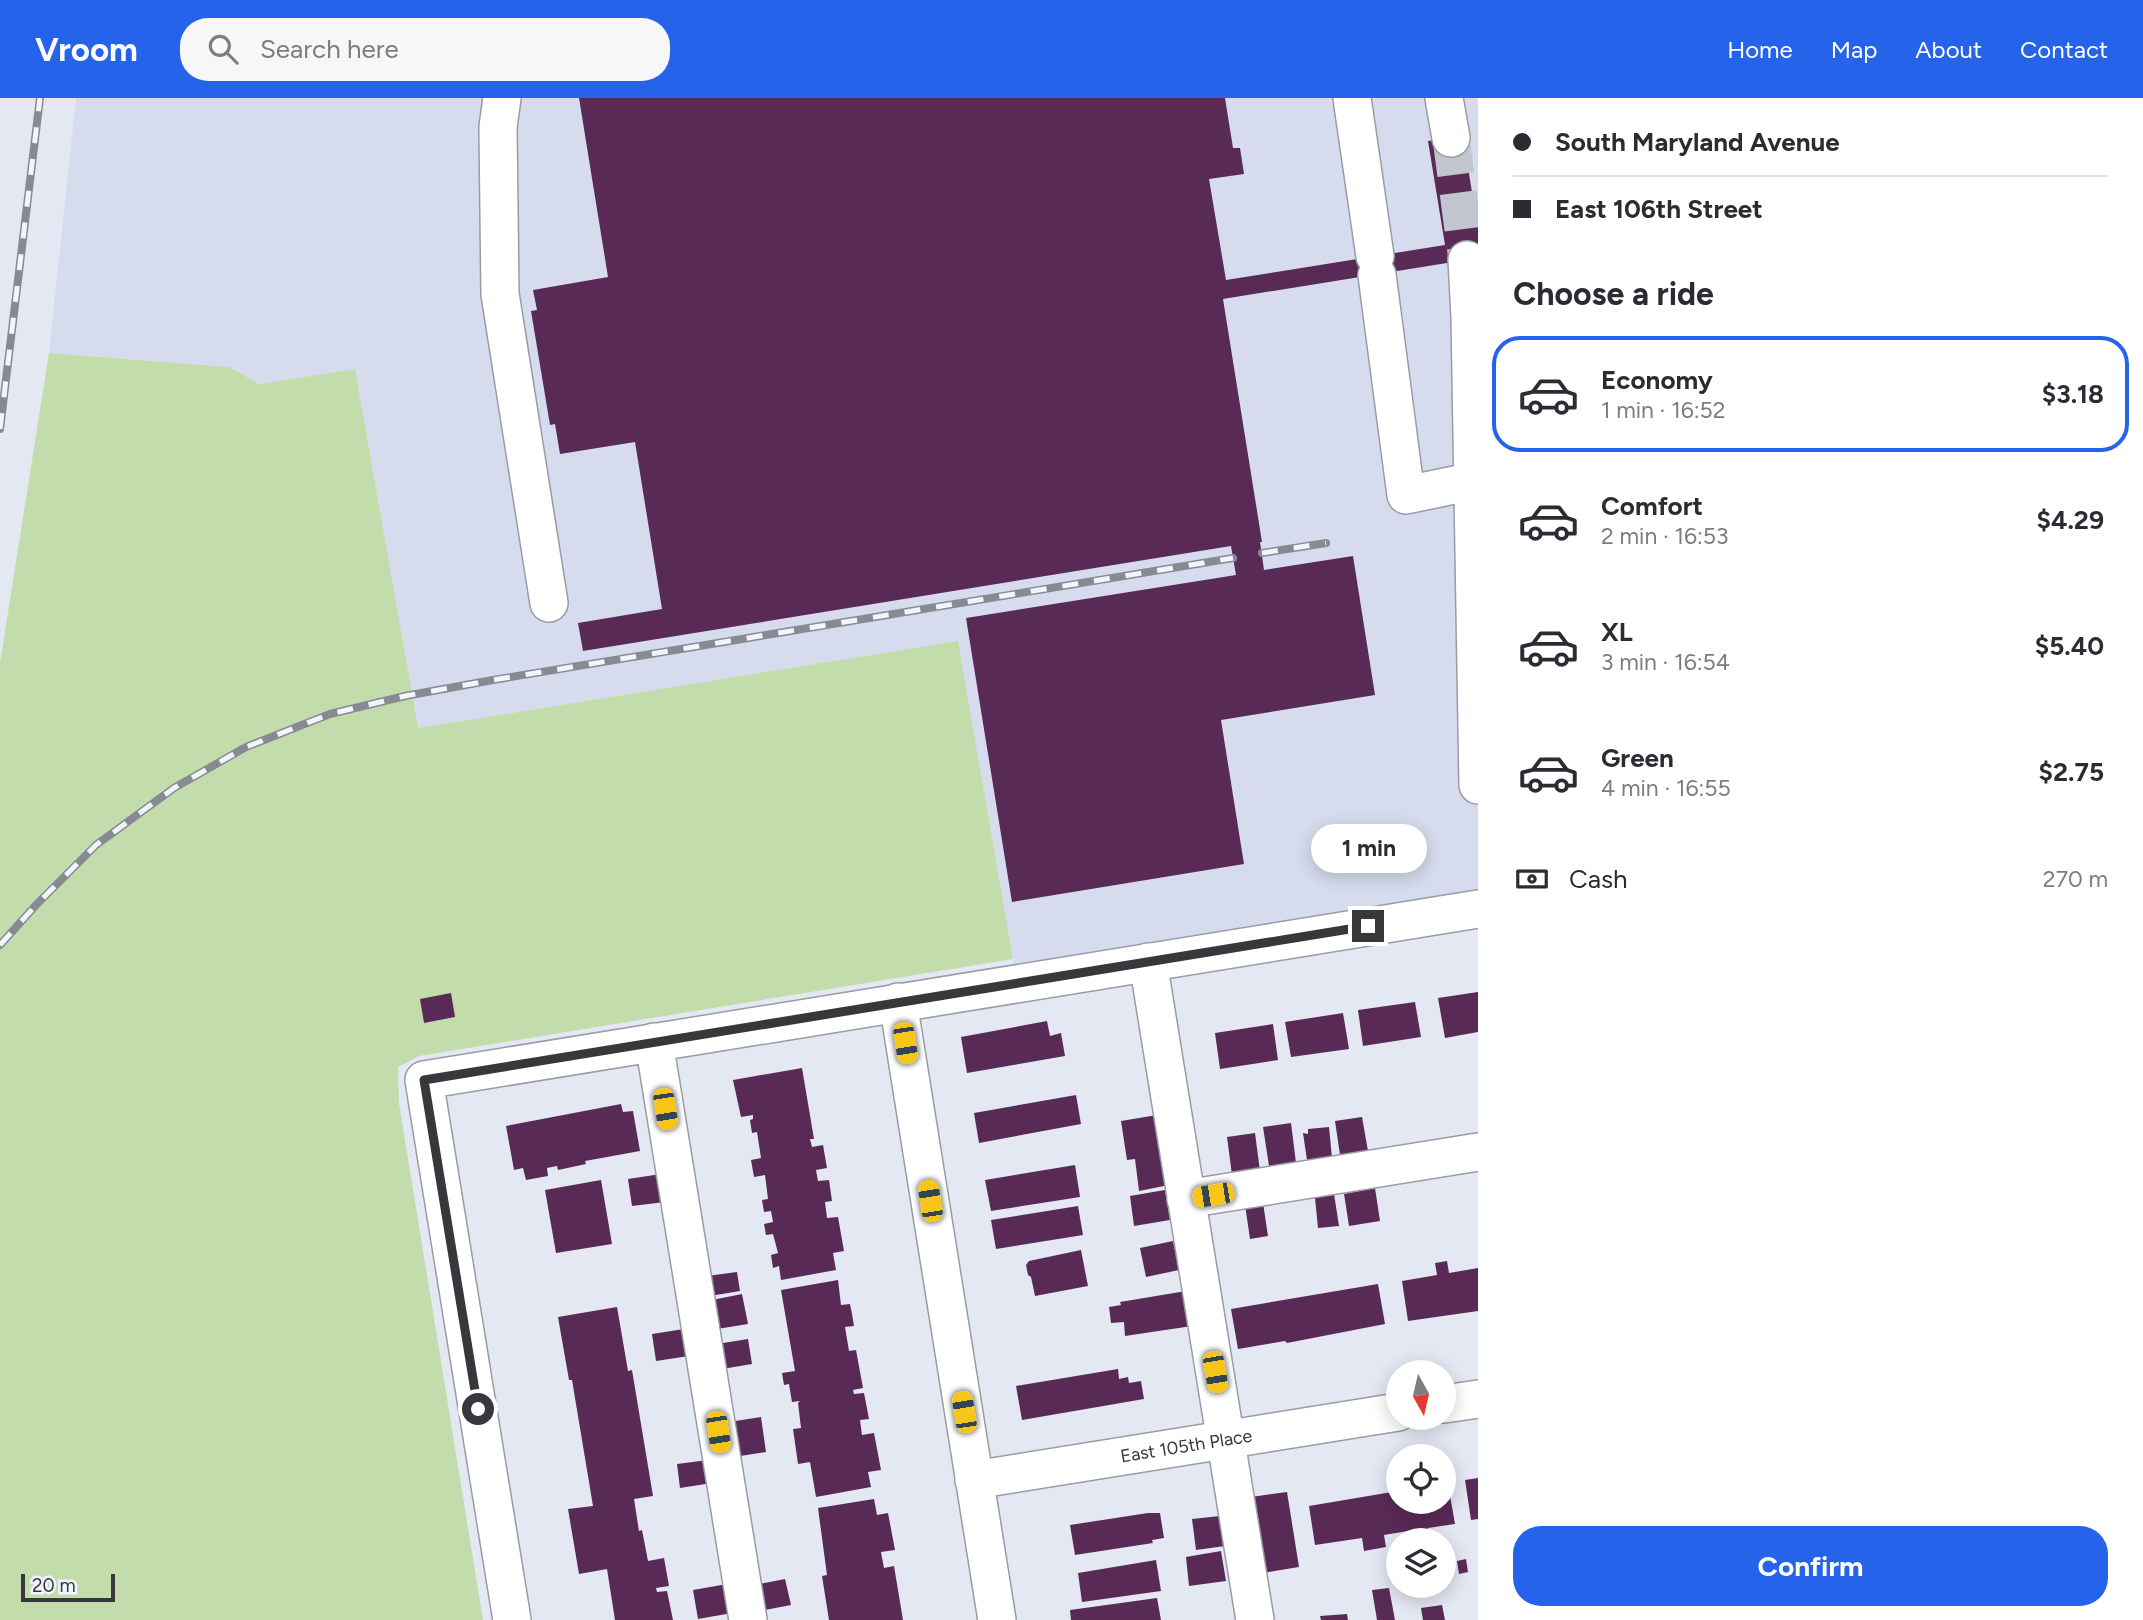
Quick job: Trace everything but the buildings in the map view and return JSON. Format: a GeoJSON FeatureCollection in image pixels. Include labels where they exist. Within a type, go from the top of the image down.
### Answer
{"type":"FeatureCollection","features":[{"type":"Feature","properties":{"kind":"street"},"geometry":{"type":"LineString","coordinates":[[502,98],[498,127],[500,294],[549,603]]}},
{"type":"Feature","properties":{"kind":"street"},"geometry":{"type":"LineString","coordinates":[[1352,98],[1406,495],[1473,481]]}},
{"type":"Feature","properties":{"kind":"street"},"geometry":{"type":"LineString","coordinates":[[1444,98],[1451,138]]}},
{"type":"Feature","properties":{"kind":"street"},"geometry":{"type":"LineString","coordinates":[[1467,260],[1475,373],[1473,481],[1478,785]]}},
{"type":"Feature","properties":{"kind":"street"},"geometry":{"type":"LineString","coordinates":[[512,1620],[424,1080],[1478,908]]}},
{"type":"Feature","properties":{"kind":"street"},"geometry":{"type":"LineString","coordinates":[[1148,962],[1255,1620]]}},
{"type":"Feature","properties":{"kind":"street"},"geometry":{"type":"LineString","coordinates":[[898,1002],[997,1620]]}},
{"type":"Feature","properties":{"kind":"street"},"geometry":{"type":"LineString","coordinates":[[654,1042],[748,1620]]}},
{"type":"Feature","properties":{"kind":"street"},"geometry":{"type":"LineString","coordinates":[[1186,1199],[1478,1152]]}},
{"type":"Feature","properties":{"kind":"street"},"geometry":{"type":"LineString","coordinates":[[1456,1403],[1478,1399]]}},
{"type":"Feature","properties":{"kind":"street","name":"East 105th Place"},"geometry":{"type":"LineString","coordinates":[[974,1480],[1386,1414]]}},
{"type":"Feature","properties":{"kind":"shaded area"},"geometry":{"type":"Polygon","coordinates":[[[76,98],[1478,98],[1478,913],[1018,989],[958,641],[417,728],[355,369],[259,384],[229,367],[49,353],[76,98]]]}},
{"type":"Feature","properties":{"kind":"green space"},"geometry":{"type":"Polygon","coordinates":[[[49,353],[229,367],[259,384],[355,369],[418,728],[958,641],[1013,959],[419,1056],[398,1067],[399,1103],[483,1620],[0,1620],[0,663],[49,353]]]}},
{"type":"Feature","properties":{"kind":"tunnel"},"geometry":{"type":"LineString","coordinates":[[1451,138],[1467,260]]}},
{"type":"Feature","properties":{"kind":"railway"},"geometry":{"type":"LineString","coordinates":[[0,429],[40,98]]}},
{"type":"Feature","properties":{"kind":"railway"},"geometry":{"type":"LineString","coordinates":[[1262,553],[1326,543]]}},
{"type":"Feature","properties":{"kind":"railway"},"geometry":{"type":"LineString","coordinates":[[0,945],[96,845],[174,788],[246,747],[330,714],[405,696],[493,680],[1233,558]]}},
{"type":"Feature","properties":{"kind":"route"},"geometry":{"type":"LineString","coordinates":[[478,1409],[424,1080],[1368,926]]}}]}
